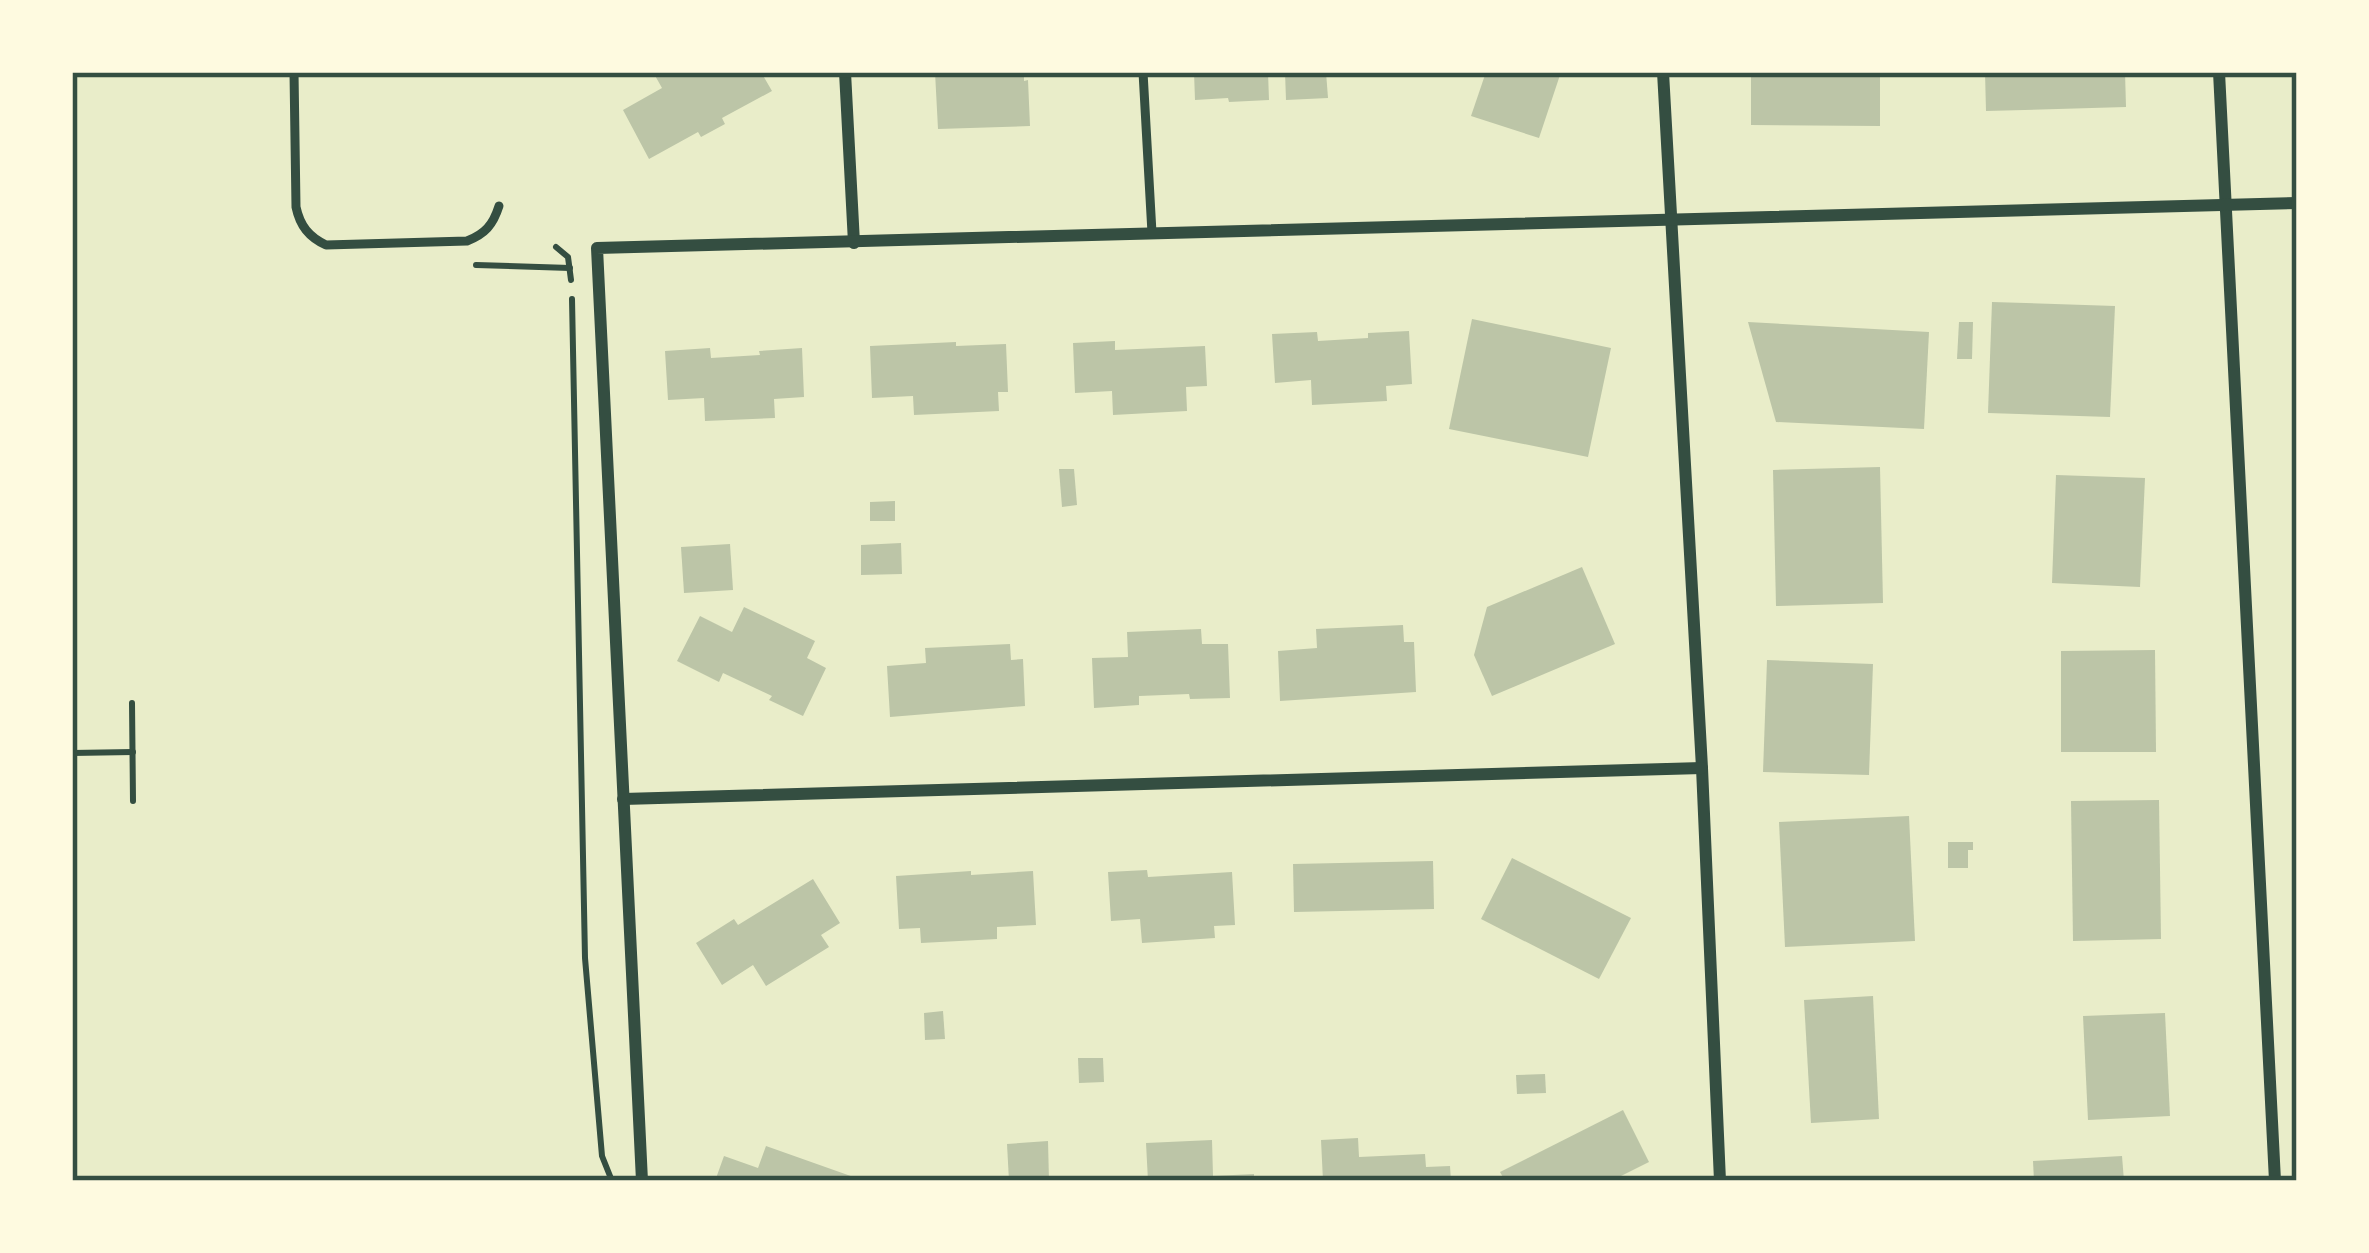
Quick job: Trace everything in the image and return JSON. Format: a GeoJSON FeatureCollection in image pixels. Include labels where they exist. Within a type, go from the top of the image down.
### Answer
{"type":"FeatureCollection","features":[{"type":"Feature","properties":{"kind":"street"},"geometry":{"type":"LineString","coordinates":[[845,72],[854,243]]}},
{"type":"Feature","properties":{"kind":"street"},"geometry":{"type":"LineString","coordinates":[[1663,72],[1720,1181]]}},
{"type":"Feature","properties":{"kind":"street"},"geometry":{"type":"LineString","coordinates":[[2219,72],[2275,1181]]}},
{"type":"Feature","properties":{"kind":"street"},"geometry":{"type":"LineString","coordinates":[[642,1181],[597,248],[2297,203]]}},
{"type":"Feature","properties":{"kind":"street"},"geometry":{"type":"LineString","coordinates":[[622,799],[1702,768]]}},
{"type":"Feature","properties":{"kind":"lane"},"geometry":{"type":"LineString","coordinates":[[294,72],[296,207],[314,239],[326,245],[466,242],[490,227],[499,206]]}},
{"type":"Feature","properties":{"kind":"lane"},"geometry":{"type":"LineString","coordinates":[[1143,72],[1152,232]]}},
{"type":"Feature","properties":{"kind":"path"},"geometry":{"type":"LineString","coordinates":[[556,248],[563,251],[570,268],[585,958],[602,1156],[612,1181]]}},
{"type":"Feature","properties":{"kind":"path"},"geometry":{"type":"LineString","coordinates":[[476,265],[570,268]]}},
{"type":"Feature","properties":{"kind":"path"},"geometry":{"type":"LineString","coordinates":[[131,703],[133,801]]}},
{"type":"Feature","properties":{"kind":"path"},"geometry":{"type":"LineString","coordinates":[[72,753],[133,752]]}},
{"type":"Feature","properties":{"kind":"building"},"geometry":{"type":"Polygon","coordinates":[[[653,72],[761,72],[772,91],[722,118],[725,124],[701,137],[698,132],[649,159],[623,110],[662,88],[653,72]]]}},
{"type":"Feature","properties":{"kind":"building"},"geometry":{"type":"Polygon","coordinates":[[[935,72],[1024,72],[1030,126],[938,129],[935,72]]]}},
{"type":"Feature","properties":{"kind":"building"},"geometry":{"type":"Polygon","coordinates":[[[1194,72],[1268,72],[1269,100],[1195,100],[1194,72]]]}},
{"type":"Feature","properties":{"kind":"building"},"geometry":{"type":"Polygon","coordinates":[[[1285,72],[1326,72],[1328,98],[1286,100],[1285,72]]]}},
{"type":"Feature","properties":{"kind":"building"},"geometry":{"type":"Polygon","coordinates":[[[1486,72],[1561,72],[1539,138],[1471,116],[1486,72]]]}},
{"type":"Feature","properties":{"kind":"building"},"geometry":{"type":"Polygon","coordinates":[[[1751,72],[1880,72],[1880,126],[1751,125],[1751,72]]]}},
{"type":"Feature","properties":{"kind":"building"},"geometry":{"type":"Polygon","coordinates":[[[1985,72],[2125,72],[2126,107],[1986,111],[1985,72]]]}},
{"type":"Feature","properties":{"kind":"building"},"geometry":{"type":"Polygon","coordinates":[[[1992,302],[2115,306],[2110,417],[1988,413],[1992,302]]]}},
{"type":"Feature","properties":{"kind":"building"},"geometry":{"type":"Polygon","coordinates":[[[1472,319],[1611,348],[1588,457],[1449,429],[1472,319]]]}},
{"type":"Feature","properties":{"kind":"building"},"geometry":{"type":"Polygon","coordinates":[[[1748,322],[1929,332],[1924,429],[1776,422],[1748,322]]]}},
{"type":"Feature","properties":{"kind":"building"},"geometry":{"type":"Polygon","coordinates":[[[1959,322],[1973,322],[1972,359],[1957,359],[1959,322]]]}},
{"type":"Feature","properties":{"kind":"building"},"geometry":{"type":"Polygon","coordinates":[[[1409,331],[1412,384],[1386,386],[1387,401],[1312,405],[1311,380],[1275,383],[1272,334],[1317,332],[1318,341],[1409,331]]]}},
{"type":"Feature","properties":{"kind":"building"},"geometry":{"type":"Polygon","coordinates":[[[1115,341],[1115,350],[1205,346],[1207,386],[1186,387],[1187,411],[1113,415],[1112,391],[1075,393],[1073,343],[1115,341]]]}},
{"type":"Feature","properties":{"kind":"building"},"geometry":{"type":"Polygon","coordinates":[[[956,342],[956,346],[1006,344],[1008,392],[998,392],[999,411],[914,415],[913,396],[872,398],[870,346],[956,342]]]}},
{"type":"Feature","properties":{"kind":"building"},"geometry":{"type":"Polygon","coordinates":[[[710,348],[711,358],[802,348],[804,397],[774,399],[775,418],[705,421],[704,398],[668,400],[665,351],[710,348]]]}},
{"type":"Feature","properties":{"kind":"building"},"geometry":{"type":"Polygon","coordinates":[[[1880,467],[1883,603],[1776,606],[1773,470],[1880,467]]]}},
{"type":"Feature","properties":{"kind":"building"},"geometry":{"type":"Polygon","coordinates":[[[1059,469],[1074,469],[1077,505],[1062,507],[1059,469]]]}},
{"type":"Feature","properties":{"kind":"building"},"geometry":{"type":"Polygon","coordinates":[[[2056,475],[2145,478],[2140,587],[2052,583],[2056,475]]]}},
{"type":"Feature","properties":{"kind":"building"},"geometry":{"type":"Polygon","coordinates":[[[895,501],[895,521],[870,521],[870,502],[895,501]]]}},
{"type":"Feature","properties":{"kind":"building"},"geometry":{"type":"Polygon","coordinates":[[[901,543],[902,574],[861,575],[861,545],[901,543]]]}},
{"type":"Feature","properties":{"kind":"building"},"geometry":{"type":"Polygon","coordinates":[[[730,544],[733,590],[684,593],[681,547],[730,544]]]}},
{"type":"Feature","properties":{"kind":"building"},"geometry":{"type":"Polygon","coordinates":[[[1582,567],[1615,644],[1492,696],[1474,655],[1487,607],[1582,567]]]}},
{"type":"Feature","properties":{"kind":"building"},"geometry":{"type":"Polygon","coordinates":[[[744,607],[815,641],[807,658],[826,668],[803,716],[723,673],[719,682],[677,661],[700,616],[732,632],[744,607]]]}},
{"type":"Feature","properties":{"kind":"building"},"geometry":{"type":"Polygon","coordinates":[[[1403,625],[1404,642],[1414,642],[1416,692],[1280,701],[1278,651],[1317,648],[1316,629],[1403,625]]]}},
{"type":"Feature","properties":{"kind":"building"},"geometry":{"type":"Polygon","coordinates":[[[1201,629],[1202,644],[1228,644],[1230,698],[1139,696],[1139,705],[1094,708],[1092,658],[1128,657],[1127,632],[1201,629]]]}},
{"type":"Feature","properties":{"kind":"building"},"geometry":{"type":"Polygon","coordinates":[[[1010,644],[1011,660],[1023,659],[1025,706],[890,717],[887,666],[926,663],[925,648],[1010,644]]]}},
{"type":"Feature","properties":{"kind":"building"},"geometry":{"type":"Polygon","coordinates":[[[2155,650],[2156,752],[2061,752],[2061,651],[2155,650]]]}},
{"type":"Feature","properties":{"kind":"building"},"geometry":{"type":"Polygon","coordinates":[[[1767,660],[1873,664],[1869,775],[1763,772],[1767,660]]]}},
{"type":"Feature","properties":{"kind":"building"},"geometry":{"type":"Polygon","coordinates":[[[2159,800],[2161,939],[2073,941],[2071,801],[2159,800]]]}},
{"type":"Feature","properties":{"kind":"building"},"geometry":{"type":"Polygon","coordinates":[[[1909,816],[1915,941],[1785,947],[1779,822],[1909,816]]]}},
{"type":"Feature","properties":{"kind":"building"},"geometry":{"type":"Polygon","coordinates":[[[1948,842],[1973,842],[1968,868],[1948,868],[1948,842]]]}},
{"type":"Feature","properties":{"kind":"building"},"geometry":{"type":"Polygon","coordinates":[[[1512,858],[1631,918],[1599,979],[1481,919],[1512,858]]]}},
{"type":"Feature","properties":{"kind":"building"},"geometry":{"type":"Polygon","coordinates":[[[1433,861],[1434,909],[1294,912],[1293,864],[1433,861]]]}},
{"type":"Feature","properties":{"kind":"building"},"geometry":{"type":"Polygon","coordinates":[[[1147,870],[1148,877],[1232,872],[1235,925],[1214,926],[1215,938],[1142,943],[1140,919],[1111,921],[1108,872],[1147,870]]]}},
{"type":"Feature","properties":{"kind":"building"},"geometry":{"type":"Polygon","coordinates":[[[971,871],[971,875],[1033,871],[1036,925],[997,927],[997,939],[921,943],[920,928],[899,929],[896,876],[971,871]]]}},
{"type":"Feature","properties":{"kind":"building"},"geometry":{"type":"Polygon","coordinates":[[[813,879],[840,923],[821,935],[829,947],[766,986],[753,965],[722,985],[696,943],[734,919],[738,925],[813,879]]]}},
{"type":"Feature","properties":{"kind":"building"},"geometry":{"type":"Polygon","coordinates":[[[1873,996],[1879,1119],[1811,1123],[1804,1000],[1873,996]]]}},
{"type":"Feature","properties":{"kind":"building"},"geometry":{"type":"Polygon","coordinates":[[[943,1011],[945,1039],[925,1040],[924,1013],[943,1011]]]}},
{"type":"Feature","properties":{"kind":"building"},"geometry":{"type":"Polygon","coordinates":[[[2165,1013],[2170,1116],[2088,1120],[2083,1016],[2165,1013]]]}},
{"type":"Feature","properties":{"kind":"building"},"geometry":{"type":"Polygon","coordinates":[[[1078,1058],[1103,1058],[1104,1082],[1079,1083],[1078,1058]]]}},
{"type":"Feature","properties":{"kind":"building"},"geometry":{"type":"Polygon","coordinates":[[[1545,1074],[1546,1093],[1517,1094],[1516,1075],[1545,1074]]]}},
{"type":"Feature","properties":{"kind":"building"},"geometry":{"type":"Polygon","coordinates":[[[1623,1110],[1649,1162],[1611,1181],[1505,1181],[1500,1172],[1623,1110]]]}},
{"type":"Feature","properties":{"kind":"building"},"geometry":{"type":"Polygon","coordinates":[[[1358,1138],[1359,1157],[1425,1154],[1426,1167],[1450,1166],[1451,1181],[1323,1181],[1321,1140],[1358,1138]]]}},
{"type":"Feature","properties":{"kind":"building"},"geometry":{"type":"Polygon","coordinates":[[[1212,1140],[1213,1176],[1254,1174],[1254,1181],[1148,1181],[1146,1143],[1212,1140]]]}},
{"type":"Feature","properties":{"kind":"building"},"geometry":{"type":"Polygon","coordinates":[[[1048,1141],[1049,1181],[1009,1181],[1007,1144],[1048,1141]]]}},
{"type":"Feature","properties":{"kind":"building"},"geometry":{"type":"Polygon","coordinates":[[[766,1146],[862,1181],[715,1181],[724,1156],[758,1168],[766,1146]]]}},
{"type":"Feature","properties":{"kind":"building"},"geometry":{"type":"Polygon","coordinates":[[[2122,1156],[2124,1181],[2034,1181],[2033,1161],[2122,1156]]]}}]}
